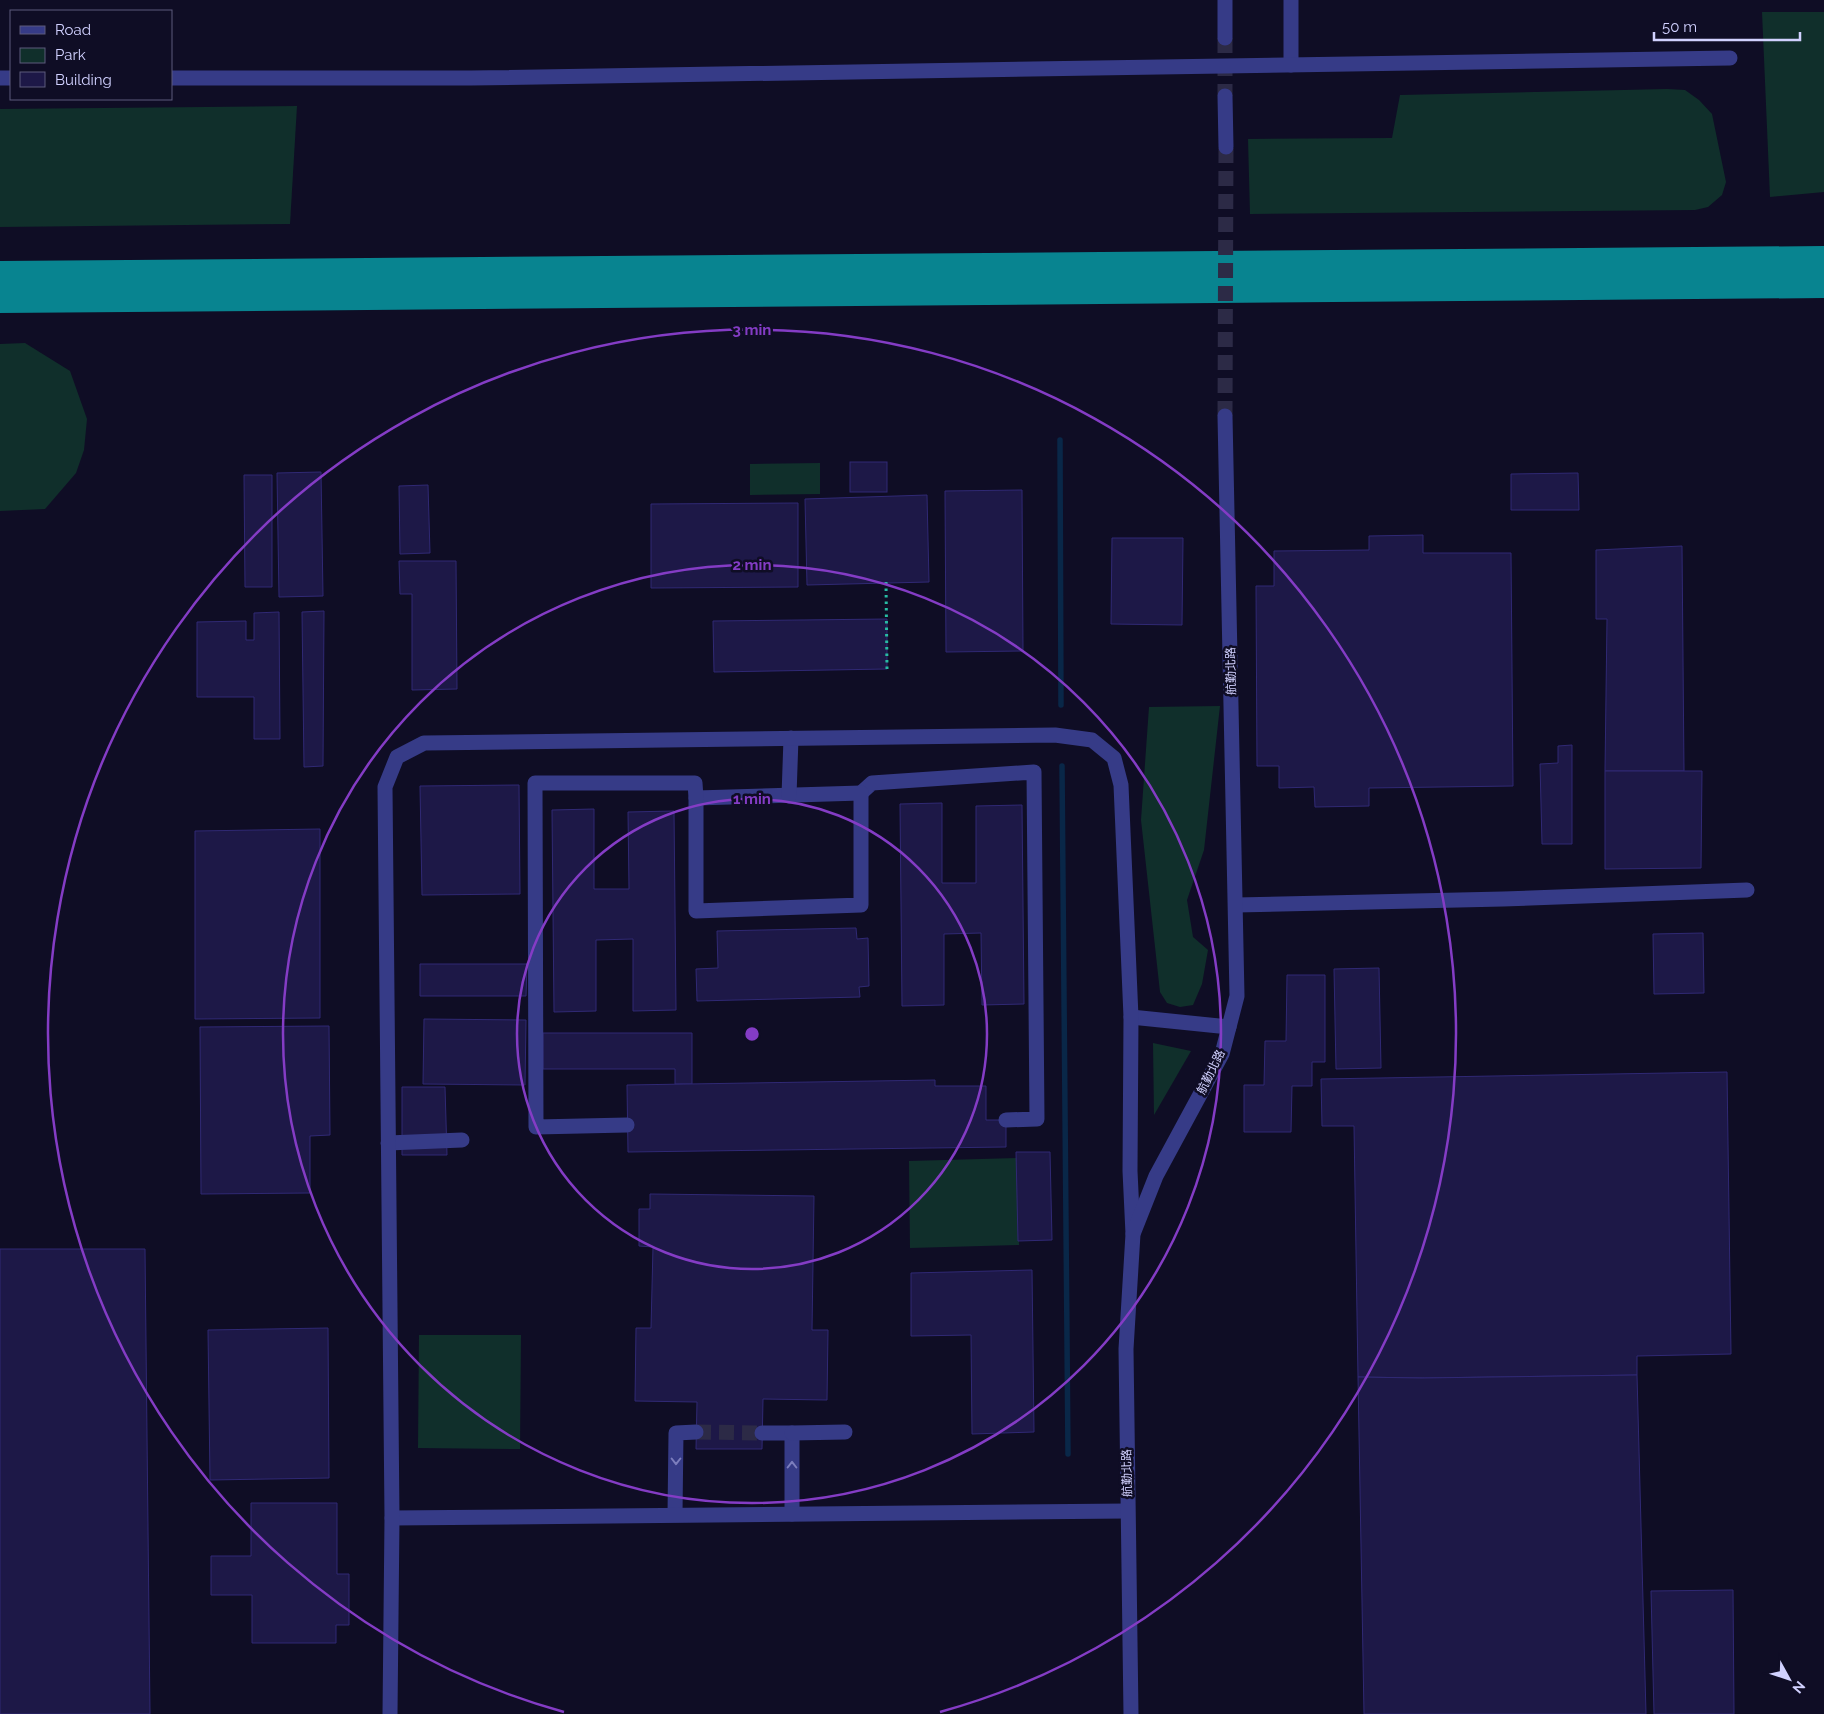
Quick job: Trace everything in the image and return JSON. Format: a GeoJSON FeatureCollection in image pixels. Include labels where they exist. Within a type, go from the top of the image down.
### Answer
{"type":"FeatureCollection","features":[{"type":"Feature","properties":{"kind":"street"},"geometry":{"type":"LineString","coordinates":[[1225,0],[1225,38]]}},
{"type":"Feature","properties":{"kind":"street"},"geometry":{"type":"LineString","coordinates":[[1291,65],[1292,0]]}},
{"type":"Feature","properties":{"kind":"street"},"geometry":{"type":"LineString","coordinates":[[172,78],[471,78],[1730,58]]}},
{"type":"Feature","properties":{"kind":"street"},"geometry":{"type":"LineString","coordinates":[[1225,96],[1226,146]]}},
{"type":"Feature","properties":{"kind":"street","name":"航勤北路"},"geometry":{"type":"LineString","coordinates":[[1130,1714],[1126,1349],[1133,1234],[1156,1176],[1222,1054],[1237,996],[1225,416]]}},
{"type":"Feature","properties":{"kind":"street"},"geometry":{"type":"LineString","coordinates":[[390,1714],[392,1518],[385,786],[397,757],[424,743],[1055,735],[1092,740],[1114,758],[1121,785],[1131,1017],[1130,1171],[1133,1234]]}},
{"type":"Feature","properties":{"kind":"street"},"geometry":{"type":"LineString","coordinates":[[789,796],[791,738]]}},
{"type":"Feature","properties":{"kind":"street"},"geometry":{"type":"LineString","coordinates":[[696,798],[861,793],[872,783],[1034,772],[1037,1119],[1006,1120]]}},
{"type":"Feature","properties":{"kind":"street"},"geometry":{"type":"LineString","coordinates":[[627,1125],[536,1127],[535,783],[695,782],[696,910],[861,905],[861,793]]}},
{"type":"Feature","properties":{"kind":"street"},"geometry":{"type":"LineString","coordinates":[[1236,905],[1503,899],[1746,890]]}},
{"type":"Feature","properties":{"kind":"street"},"geometry":{"type":"LineString","coordinates":[[1131,1017],[1229,1027]]}},
{"type":"Feature","properties":{"kind":"street"},"geometry":{"type":"LineString","coordinates":[[388,1143],[462,1140]]}},
{"type":"Feature","properties":{"kind":"street"},"geometry":{"type":"LineString","coordinates":[[675,1514],[676,1433],[696,1432]]}},
{"type":"Feature","properties":{"kind":"street"},"geometry":{"type":"LineString","coordinates":[[762,1433],[844,1432]]}},
{"type":"Feature","properties":{"kind":"street"},"geometry":{"type":"LineString","coordinates":[[792,1433],[792,1514]]}},
{"type":"Feature","properties":{"kind":"street"},"geometry":{"type":"LineString","coordinates":[[392,1518],[1127,1511]]}},
{"type":"Feature","properties":{"kind":"path"},"geometry":{"type":"LineString","coordinates":[[886,582],[886,669]]}},
{"type":"Feature","properties":{"kind":"green space"},"geometry":{"type":"Polygon","coordinates":[[[1762,12],[1824,12],[1824,192],[1770,197],[1762,12]]]}},
{"type":"Feature","properties":{"kind":"green space"},"geometry":{"type":"Polygon","coordinates":[[[1685,90],[1699,100],[1712,114],[1726,182],[1722,195],[1708,207],[1695,210],[1250,214],[1248,139],[1392,138],[1400,95],[1685,90]]]}},
{"type":"Feature","properties":{"kind":"green space"},"geometry":{"type":"Polygon","coordinates":[[[297,106],[290,224],[0,227],[0,109],[297,106]]]}},
{"type":"Feature","properties":{"kind":"green space"},"geometry":{"type":"Polygon","coordinates":[[[25,343],[70,371],[87,419],[84,450],[76,473],[45,509],[0,511],[0,344],[25,343]]]}},
{"type":"Feature","properties":{"kind":"green space"},"geometry":{"type":"Polygon","coordinates":[[[820,463],[820,494],[750,495],[750,464],[820,463]]]}},
{"type":"Feature","properties":{"kind":"green space"},"geometry":{"type":"Polygon","coordinates":[[[1220,706],[1204,850],[1187,900],[1193,937],[1208,950],[1202,984],[1193,1005],[1180,1007],[1167,1003],[1160,992],[1141,820],[1149,707],[1220,706]]]}},
{"type":"Feature","properties":{"kind":"green space"},"geometry":{"type":"Polygon","coordinates":[[[1153,1043],[1191,1051],[1154,1115],[1153,1043]]]}},
{"type":"Feature","properties":{"kind":"green space"},"geometry":{"type":"Polygon","coordinates":[[[1017,1158],[1019,1245],[910,1248],[909,1161],[1017,1158]]]}},
{"type":"Feature","properties":{"kind":"green space"},"geometry":{"type":"Polygon","coordinates":[[[419,1335],[521,1335],[520,1449],[418,1448],[419,1335]]]}},
{"type":"Feature","properties":{"kind":"building"},"geometry":{"type":"Polygon","coordinates":[[[850,462],[887,462],[887,492],[850,492],[850,462]]]}},
{"type":"Feature","properties":{"kind":"building"},"geometry":{"type":"Polygon","coordinates":[[[321,472],[323,596],[279,597],[277,473],[321,472]]]}},
{"type":"Feature","properties":{"kind":"building"},"geometry":{"type":"Polygon","coordinates":[[[1578,473],[1579,510],[1511,510],[1511,474],[1578,473]]]}},
{"type":"Feature","properties":{"kind":"building"},"geometry":{"type":"Polygon","coordinates":[[[244,475],[272,475],[272,587],[245,587],[244,475]]]}},
{"type":"Feature","properties":{"kind":"building"},"geometry":{"type":"Polygon","coordinates":[[[428,485],[430,553],[400,554],[399,486],[428,485]]]}},
{"type":"Feature","properties":{"kind":"building"},"geometry":{"type":"Polygon","coordinates":[[[1022,490],[1023,651],[946,652],[945,491],[1022,490]]]}},
{"type":"Feature","properties":{"kind":"building"},"geometry":{"type":"Polygon","coordinates":[[[927,495],[929,582],[807,585],[805,499],[927,495]]]}},
{"type":"Feature","properties":{"kind":"building"},"geometry":{"type":"Polygon","coordinates":[[[798,503],[798,587],[651,588],[651,504],[798,503]]]}},
{"type":"Feature","properties":{"kind":"building"},"geometry":{"type":"Polygon","coordinates":[[[1423,535],[1423,553],[1511,553],[1513,786],[1369,788],[1369,806],[1315,807],[1314,787],[1279,788],[1279,766],[1257,766],[1256,586],[1274,586],[1274,551],[1369,550],[1369,536],[1423,535]]]}},
{"type":"Feature","properties":{"kind":"building"},"geometry":{"type":"Polygon","coordinates":[[[1112,538],[1183,538],[1182,625],[1111,624],[1112,538]]]}},
{"type":"Feature","properties":{"kind":"building"},"geometry":{"type":"Polygon","coordinates":[[[1682,546],[1684,771],[1605,771],[1607,619],[1596,619],[1596,550],[1682,546]]]}},
{"type":"Feature","properties":{"kind":"building"},"geometry":{"type":"Polygon","coordinates":[[[399,561],[456,561],[457,689],[412,690],[412,594],[400,594],[399,561]]]}},
{"type":"Feature","properties":{"kind":"building"},"geometry":{"type":"Polygon","coordinates":[[[324,611],[323,766],[304,767],[302,612],[324,611]]]}},
{"type":"Feature","properties":{"kind":"building"},"geometry":{"type":"Polygon","coordinates":[[[279,612],[280,739],[254,739],[254,697],[197,697],[197,622],[246,621],[246,640],[254,640],[254,613],[279,612]]]}},
{"type":"Feature","properties":{"kind":"building"},"geometry":{"type":"Polygon","coordinates":[[[887,619],[887,669],[714,672],[713,621],[887,619]]]}},
{"type":"Feature","properties":{"kind":"building"},"geometry":{"type":"Polygon","coordinates":[[[1572,745],[1572,844],[1542,844],[1540,764],[1558,763],[1558,746],[1572,745]]]}},
{"type":"Feature","properties":{"kind":"building"},"geometry":{"type":"Polygon","coordinates":[[[1605,771],[1702,771],[1701,868],[1605,869],[1605,771]]]}},
{"type":"Feature","properties":{"kind":"building"},"geometry":{"type":"Polygon","coordinates":[[[519,785],[520,894],[422,895],[420,786],[519,785]]]}},
{"type":"Feature","properties":{"kind":"building"},"geometry":{"type":"Polygon","coordinates":[[[942,803],[942,883],[976,883],[976,806],[1022,805],[1024,1004],[982,1005],[981,933],[944,934],[944,1005],[902,1006],[900,804],[942,803]]]}},
{"type":"Feature","properties":{"kind":"building"},"geometry":{"type":"Polygon","coordinates":[[[594,809],[594,889],[629,889],[628,812],[674,811],[676,1010],[633,1011],[633,939],[596,940],[596,1011],[554,1012],[552,810],[594,809]]]}},
{"type":"Feature","properties":{"kind":"building"},"geometry":{"type":"Polygon","coordinates":[[[320,829],[320,1018],[195,1019],[195,831],[320,829]]]}},
{"type":"Feature","properties":{"kind":"building"},"geometry":{"type":"Polygon","coordinates":[[[856,928],[857,939],[868,938],[869,986],[859,987],[860,997],[697,1001],[696,969],[718,968],[717,931],[856,928]]]}},
{"type":"Feature","properties":{"kind":"building"},"geometry":{"type":"Polygon","coordinates":[[[1703,933],[1704,993],[1654,994],[1653,934],[1703,933]]]}},
{"type":"Feature","properties":{"kind":"building"},"geometry":{"type":"Polygon","coordinates":[[[420,964],[527,964],[526,996],[420,996],[420,964]]]}},
{"type":"Feature","properties":{"kind":"building"},"geometry":{"type":"Polygon","coordinates":[[[1379,968],[1381,1068],[1336,1069],[1334,969],[1379,968]]]}},
{"type":"Feature","properties":{"kind":"building"},"geometry":{"type":"Polygon","coordinates":[[[1287,975],[1325,975],[1325,1062],[1312,1062],[1312,1086],[1292,1086],[1291,1132],[1244,1132],[1244,1085],[1264,1085],[1265,1041],[1286,1041],[1287,975]]]}},
{"type":"Feature","properties":{"kind":"building"},"geometry":{"type":"Polygon","coordinates":[[[424,1019],[526,1020],[525,1085],[423,1084],[424,1019]]]}},
{"type":"Feature","properties":{"kind":"building"},"geometry":{"type":"Polygon","coordinates":[[[329,1026],[330,1135],[310,1136],[310,1193],[201,1194],[200,1027],[329,1026]]]}},
{"type":"Feature","properties":{"kind":"building"},"geometry":{"type":"Polygon","coordinates":[[[543,1033],[692,1033],[692,1084],[675,1084],[675,1069],[543,1069],[543,1033]]]}},
{"type":"Feature","properties":{"kind":"building"},"geometry":{"type":"Polygon","coordinates":[[[1727,1072],[1731,1354],[1637,1356],[1637,1375],[1358,1377],[1354,1126],[1322,1126],[1321,1079],[1727,1072]]]}},
{"type":"Feature","properties":{"kind":"building"},"geometry":{"type":"Polygon","coordinates":[[[935,1080],[935,1086],[986,1086],[986,1120],[1006,1120],[1006,1147],[628,1152],[627,1085],[935,1080]]]}},
{"type":"Feature","properties":{"kind":"building"},"geometry":{"type":"Polygon","coordinates":[[[402,1087],[445,1087],[447,1155],[402,1155],[402,1087]]]}},
{"type":"Feature","properties":{"kind":"building"},"geometry":{"type":"Polygon","coordinates":[[[1016,1152],[1050,1152],[1052,1240],[1018,1241],[1016,1152]]]}},
{"type":"Feature","properties":{"kind":"building"},"geometry":{"type":"Polygon","coordinates":[[[650,1194],[814,1196],[812,1330],[828,1330],[827,1400],[763,1399],[762,1449],[696,1449],[697,1402],[635,1401],[636,1328],[651,1328],[653,1247],[639,1246],[639,1209],[650,1209],[650,1194]]]}},
{"type":"Feature","properties":{"kind":"building"},"geometry":{"type":"Polygon","coordinates":[[[0,1249],[145,1249],[150,1714],[0,1714],[0,1249]]]}},
{"type":"Feature","properties":{"kind":"building"},"geometry":{"type":"Polygon","coordinates":[[[1032,1270],[1034,1432],[972,1434],[971,1335],[911,1336],[911,1273],[1032,1270]]]}},
{"type":"Feature","properties":{"kind":"building"},"geometry":{"type":"Polygon","coordinates":[[[328,1328],[329,1478],[210,1480],[208,1330],[328,1328]]]}},
{"type":"Feature","properties":{"kind":"building"},"geometry":{"type":"Polygon","coordinates":[[[1637,1375],[1646,1714],[1364,1714],[1358,1377],[1637,1375]]]}},
{"type":"Feature","properties":{"kind":"building"},"geometry":{"type":"Polygon","coordinates":[[[251,1503],[337,1503],[337,1574],[349,1574],[349,1625],[336,1625],[336,1643],[252,1643],[252,1595],[211,1595],[211,1556],[251,1556],[251,1503]]]}},
{"type":"Feature","properties":{"kind":"building"},"geometry":{"type":"Polygon","coordinates":[[[1733,1590],[1734,1714],[1654,1714],[1651,1591],[1733,1590]]]}},
{"type":"Feature","properties":{"kind":"waterway"},"geometry":{"type":"LineString","coordinates":[[1060,440],[1061,705]]}},
{"type":"Feature","properties":{"kind":"waterway"},"geometry":{"type":"LineString","coordinates":[[1062,766],[1068,1454]]}},
{"type":"Feature","properties":{"kind":"taxiway"},"geometry":{"type":"LineString","coordinates":[[0,287],[1824,272]]}},
{"type":"Feature","properties":{"kind":"tunnel"},"geometry":{"type":"LineString","coordinates":[[1225,38],[1225,96]]}},
{"type":"Feature","properties":{"kind":"tunnel"},"geometry":{"type":"LineString","coordinates":[[1225,416],[1226,147]]}},
{"type":"Feature","properties":{"kind":"tunnel"},"geometry":{"type":"LineString","coordinates":[[696,1432],[762,1433]]}}]}
